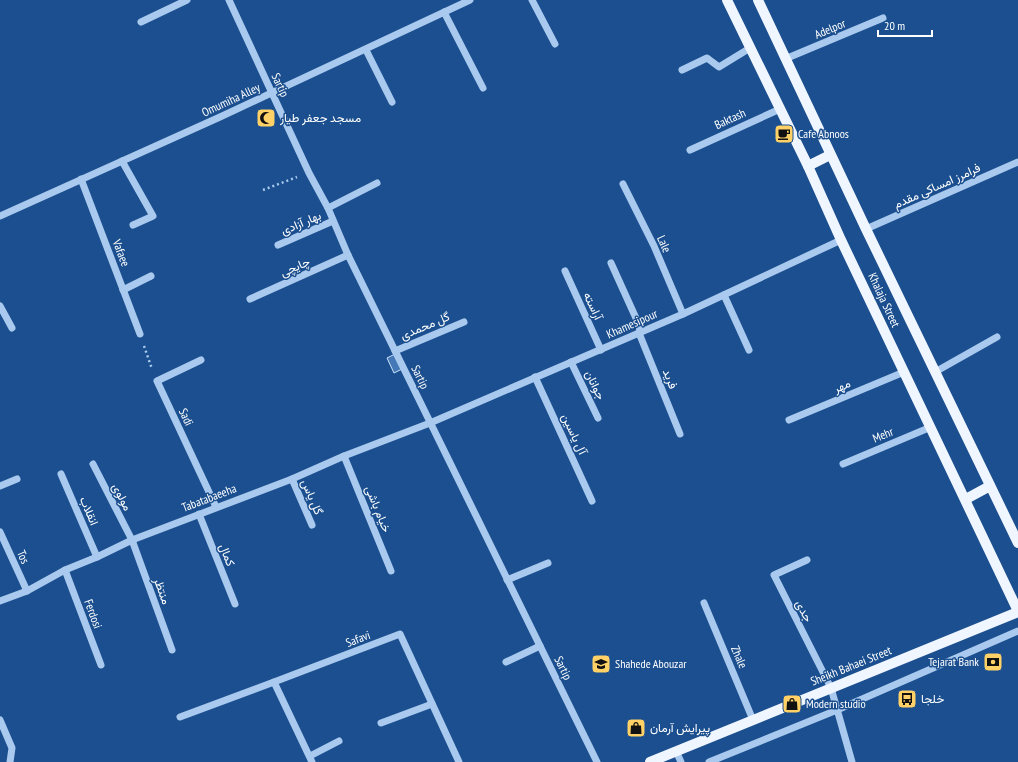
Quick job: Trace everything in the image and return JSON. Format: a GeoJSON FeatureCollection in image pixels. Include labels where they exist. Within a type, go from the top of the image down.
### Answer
{"type":"FeatureCollection","features":[{"type":"Feature","properties":{"kind":"main road","name":"Khalaja Street"},"geometry":{"type":"LineString","coordinates":[[727,0],[808,166],[841,240],[966,499],[1018,611]]}},
{"type":"Feature","properties":{"kind":"main road","name":"Khalaja Street"},"geometry":{"type":"LineString","coordinates":[[758,0],[830,155],[1018,543]]}},
{"type":"Feature","properties":{"kind":"main road"},"geometry":{"type":"LineString","coordinates":[[808,166],[830,155]]}},
{"type":"Feature","properties":{"kind":"main road"},"geometry":{"type":"LineString","coordinates":[[966,499],[990,486]]}},
{"type":"Feature","properties":{"kind":"main road","name":"Sheikh Bahaei Street"},"geometry":{"type":"LineString","coordinates":[[650,762],[1018,611]]}},
{"type":"Feature","properties":{"kind":"street"},"geometry":{"type":"LineString","coordinates":[[141,22],[187,0]]}},
{"type":"Feature","properties":{"kind":"street","name":"Sartip"},"geometry":{"type":"LineString","coordinates":[[229,0],[309,173],[328,208],[348,255],[597,762]]}},
{"type":"Feature","properties":{"kind":"street","name":"Omumiha Alley"},"geometry":{"type":"LineString","coordinates":[[0,216],[366,50],[470,0]]}},
{"type":"Feature","properties":{"kind":"street"},"geometry":{"type":"LineString","coordinates":[[532,0],[555,44]]}},
{"type":"Feature","properties":{"kind":"street"},"geometry":{"type":"LineString","coordinates":[[444,12],[483,88]]}},
{"type":"Feature","properties":{"kind":"street","name":"Adelpor"},"geometry":{"type":"LineString","coordinates":[[785,59],[883,18]]}},
{"type":"Feature","properties":{"kind":"street"},"geometry":{"type":"LineString","coordinates":[[682,70],[706,58],[718,67],[750,48]]}},
{"type":"Feature","properties":{"kind":"street"},"geometry":{"type":"LineString","coordinates":[[366,50],[392,102]]}},
{"type":"Feature","properties":{"kind":"street","name":"Baktash"},"geometry":{"type":"LineString","coordinates":[[690,150],[780,109]]}},
{"type":"Feature","properties":{"kind":"street"},"geometry":{"type":"LineString","coordinates":[[122,161],[153,216],[133,225]]}},
{"type":"Feature","properties":{"kind":"street","name":"فرامرز امساکی مقدم"},"geometry":{"type":"LineString","coordinates":[[866,229],[1018,162]]}},
{"type":"Feature","properties":{"kind":"street","name":"Vafaee"},"geometry":{"type":"LineString","coordinates":[[81,180],[140,334]]}},
{"type":"Feature","properties":{"kind":"street"},"geometry":{"type":"LineString","coordinates":[[328,208],[377,183]]}},
{"type":"Feature","properties":{"kind":"street","name":"Lale"},"geometry":{"type":"LineString","coordinates":[[623,184],[654,246],[682,314]]}},
{"type":"Feature","properties":{"kind":"street","name":"بهار آزادی"},"geometry":{"type":"LineString","coordinates":[[278,245],[333,221]]}},
{"type":"Feature","properties":{"kind":"street","name":"Khamesipour"},"geometry":{"type":"LineString","coordinates":[[430,423],[682,314],[841,240]]}},
{"type":"Feature","properties":{"kind":"street","name":"چایچی"},"geometry":{"type":"LineString","coordinates":[[250,299],[348,255]]}},
{"type":"Feature","properties":{"kind":"street"},"geometry":{"type":"LineString","coordinates":[[612,264],[640,327],[639,333]]}},
{"type":"Feature","properties":{"kind":"street","name":"آراسته"},"geometry":{"type":"LineString","coordinates":[[565,271],[601,350]]}},
{"type":"Feature","properties":{"kind":"street"},"geometry":{"type":"LineString","coordinates":[[123,290],[151,276]]}},
{"type":"Feature","properties":{"kind":"street"},"geometry":{"type":"LineString","coordinates":[[724,295],[749,350]]}},
{"type":"Feature","properties":{"kind":"street"},"geometry":{"type":"LineString","coordinates":[[0,306],[12,328]]}},
{"type":"Feature","properties":{"kind":"street","name":"گل محمدی"},"geometry":{"type":"LineString","coordinates":[[395,351],[464,322]]}},
{"type":"Feature","properties":{"kind":"street","name":"فرید"},"geometry":{"type":"LineString","coordinates":[[639,333],[680,434]]}},
{"type":"Feature","properties":{"kind":"street"},"geometry":{"type":"LineString","coordinates":[[935,372],[997,337]]}},
{"type":"Feature","properties":{"kind":"street"},"geometry":{"type":"LineString","coordinates":[[157,381],[201,360]]}},
{"type":"Feature","properties":{"kind":"street","name":"جوانان"},"geometry":{"type":"LineString","coordinates":[[571,362],[598,418]]}},
{"type":"Feature","properties":{"kind":"street","name":"مهر"},"geometry":{"type":"LineString","coordinates":[[789,420],[904,372]]}},
{"type":"Feature","properties":{"kind":"street","name":"آل یاسین"},"geometry":{"type":"LineString","coordinates":[[535,377],[592,501]]}},
{"type":"Feature","properties":{"kind":"street","name":"Sadi"},"geometry":{"type":"LineString","coordinates":[[157,381],[216,507]]}},
{"type":"Feature","properties":{"kind":"street","name":"Tabatabaeeha"},"geometry":{"type":"LineString","coordinates":[[0,601],[27,591],[65,570],[97,557],[132,540],[292,479],[344,456],[430,423]]}},
{"type":"Feature","properties":{"kind":"street","name":"Mehr"},"geometry":{"type":"LineString","coordinates":[[843,464],[931,427]]}},
{"type":"Feature","properties":{"kind":"street","name":"خیام باشی"},"geometry":{"type":"LineString","coordinates":[[344,456],[391,571]]}},
{"type":"Feature","properties":{"kind":"street","name":"مولوی"},"geometry":{"type":"LineString","coordinates":[[92,464],[132,540]]}},
{"type":"Feature","properties":{"kind":"street","name":"انقلاب"},"geometry":{"type":"LineString","coordinates":[[61,474],[97,557]]}},
{"type":"Feature","properties":{"kind":"street"},"geometry":{"type":"LineString","coordinates":[[0,486],[17,479]]}},
{"type":"Feature","properties":{"kind":"street","name":"گل یاس"},"geometry":{"type":"LineString","coordinates":[[292,479],[312,524]]}},
{"type":"Feature","properties":{"kind":"street","name":"کمال"},"geometry":{"type":"LineString","coordinates":[[199,514],[235,604]]}},
{"type":"Feature","properties":{"kind":"street","name":"Tos"},"geometry":{"type":"LineString","coordinates":[[0,532],[27,591]]}},
{"type":"Feature","properties":{"kind":"street","name":"منتظر"},"geometry":{"type":"LineString","coordinates":[[132,540],[172,650]]}},
{"type":"Feature","properties":{"kind":"street","name":"جدی"},"geometry":{"type":"LineString","coordinates":[[807,560],[774,575],[831,688]]}},
{"type":"Feature","properties":{"kind":"street"},"geometry":{"type":"LineString","coordinates":[[507,580],[548,563]]}},
{"type":"Feature","properties":{"kind":"street","name":"Ferdosi"},"geometry":{"type":"LineString","coordinates":[[65,570],[101,665]]}},
{"type":"Feature","properties":{"kind":"street","name":"Zhale"},"geometry":{"type":"LineString","coordinates":[[704,603],[753,720]]}},
{"type":"Feature","properties":{"kind":"street"},"geometry":{"type":"LineString","coordinates":[[709,762],[837,710],[1018,630]]}},
{"type":"Feature","properties":{"kind":"street","name":"Safavi"},"geometry":{"type":"LineString","coordinates":[[274,682],[400,634],[459,762]]}},
{"type":"Feature","properties":{"kind":"street"},"geometry":{"type":"LineString","coordinates":[[506,662],[540,646]]}},
{"type":"Feature","properties":{"kind":"street"},"geometry":{"type":"LineString","coordinates":[[180,717],[274,682],[311,759],[339,741]]}},
{"type":"Feature","properties":{"kind":"street"},"geometry":{"type":"LineString","coordinates":[[831,688],[852,762]]}},
{"type":"Feature","properties":{"kind":"street"},"geometry":{"type":"LineString","coordinates":[[381,723],[432,704]]}},
{"type":"Feature","properties":{"kind":"street"},"geometry":{"type":"LineString","coordinates":[[0,720],[12,748],[10,762]]}},
{"type":"Feature","properties":{"kind":"street"},"geometry":{"type":"LineString","coordinates":[[676,751],[681,762]]}},
{"type":"Feature","properties":{"kind":"path"},"geometry":{"type":"LineString","coordinates":[[263,190],[309,173]]}},
{"type":"Feature","properties":{"kind":"path"},"geometry":{"type":"LineString","coordinates":[[140,334],[157,381]]}},
{"type":"Feature","properties":{"kind":"building"},"geometry":{"type":"Polygon","coordinates":[[[395,354],[402,369],[394,373],[387,358],[395,354]]]}},
{"type":"Feature","properties":{"kind":"place","name":"مسجد جعفر طیار"},"geometry":{"type":"Point","coordinates":[266,118]}},
{"type":"Feature","properties":{"kind":"place","name":"Cafe Abnoos"},"geometry":{"type":"Point","coordinates":[784,134]}},
{"type":"Feature","properties":{"kind":"place","name":"Tejarat Bank"},"geometry":{"type":"Point","coordinates":[993,662]}},
{"type":"Feature","properties":{"kind":"place","name":"Shahede Abouzar"},"geometry":{"type":"Point","coordinates":[601,664]}},
{"type":"Feature","properties":{"kind":"place","name":"خلجا"},"geometry":{"type":"Point","coordinates":[907,699]}},
{"type":"Feature","properties":{"kind":"place","name":"Modern studio"},"geometry":{"type":"Point","coordinates":[792,704]}},
{"type":"Feature","properties":{"kind":"place","name":"پیرایش آرمان"},"geometry":{"type":"Point","coordinates":[636,728]}}]}
